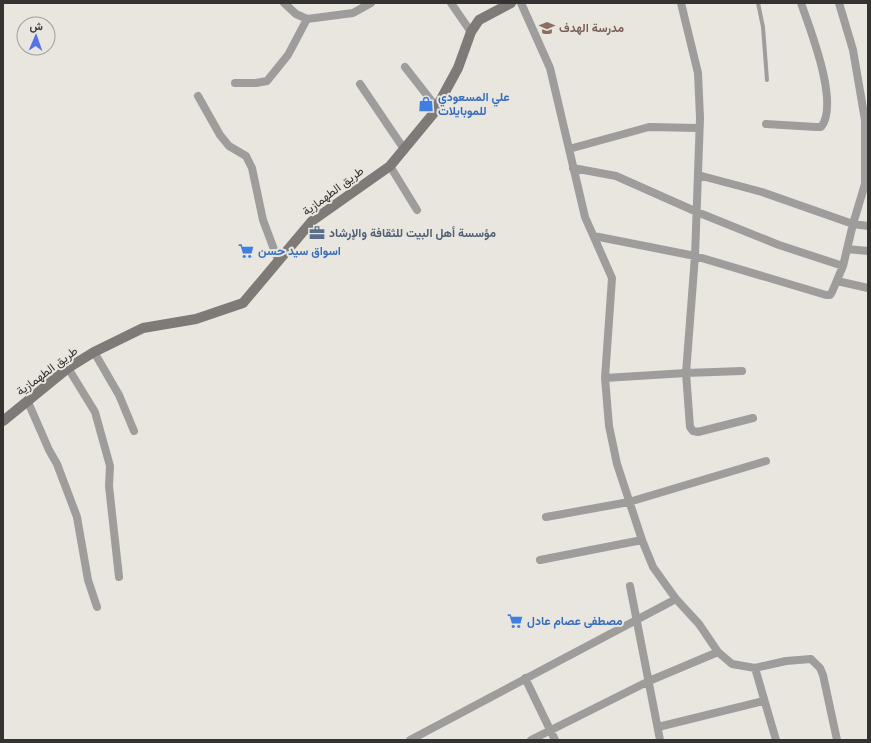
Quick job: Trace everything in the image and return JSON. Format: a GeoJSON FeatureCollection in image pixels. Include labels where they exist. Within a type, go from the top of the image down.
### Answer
{"type":"FeatureCollection","features":[{"type":"Feature","properties":{"kind":"main road","name":"طريق الطهمازية"},"geometry":{"type":"LineString","coordinates":[[3,421],[68,368],[94,352],[143,328],[196,319],[243,303],[312,221],[390,166],[437,108],[458,68],[471,32],[479,20],[511,3]]}},
{"type":"Feature","properties":{"kind":"street"},"geometry":{"type":"LineString","coordinates":[[284,3],[296,14],[307,19],[353,13],[371,3]]}},
{"type":"Feature","properties":{"kind":"street"},"geometry":{"type":"LineString","coordinates":[[451,3],[471,32]]}},
{"type":"Feature","properties":{"kind":"street"},"geometry":{"type":"LineString","coordinates":[[521,3],[550,68],[585,217],[612,278],[605,378],[609,426],[617,464],[642,540],[653,567],[676,599],[699,624],[718,652],[732,664],[755,668],[786,661],[811,659],[820,668],[823,675],[837,740]]}},
{"type":"Feature","properties":{"kind":"street"},"geometry":{"type":"LineString","coordinates":[[681,3],[698,73],[700,128],[695,256],[686,373],[690,427],[693,431],[698,432],[753,418]]}},
{"type":"Feature","properties":{"kind":"street"},"geometry":{"type":"LineString","coordinates":[[766,124],[821,127],[824,123],[828,99],[820,58],[801,3]]}},
{"type":"Feature","properties":{"kind":"street"},"geometry":{"type":"LineString","coordinates":[[594,236],[695,256],[830,295],[843,266],[853,224],[865,184],[865,120],[853,50],[839,3]]}},
{"type":"Feature","properties":{"kind":"street"},"geometry":{"type":"LineString","coordinates":[[235,83],[256,83],[267,81],[288,55],[307,19]]}},
{"type":"Feature","properties":{"kind":"street"},"geometry":{"type":"LineString","coordinates":[[405,67],[437,108]]}},
{"type":"Feature","properties":{"kind":"street"},"geometry":{"type":"LineString","coordinates":[[360,84],[404,149]]}},
{"type":"Feature","properties":{"kind":"street"},"geometry":{"type":"LineString","coordinates":[[198,96],[220,134],[229,146],[246,156],[252,168],[263,220],[278,260]]}},
{"type":"Feature","properties":{"kind":"street"},"geometry":{"type":"LineString","coordinates":[[569,149],[649,126],[700,128]]}},
{"type":"Feature","properties":{"kind":"street"},"geometry":{"type":"LineString","coordinates":[[390,166],[418,210]]}},
{"type":"Feature","properties":{"kind":"street"},"geometry":{"type":"LineString","coordinates":[[573,168],[616,176],[697,212],[779,245],[843,266]]}},
{"type":"Feature","properties":{"kind":"street"},"geometry":{"type":"LineString","coordinates":[[698,176],[762,192],[853,224],[868,226]]}},
{"type":"Feature","properties":{"kind":"street"},"geometry":{"type":"LineString","coordinates":[[847,249],[868,251]]}},
{"type":"Feature","properties":{"kind":"street"},"geometry":{"type":"LineString","coordinates":[[837,281],[868,288]]}},
{"type":"Feature","properties":{"kind":"street"},"geometry":{"type":"LineString","coordinates":[[94,352],[119,395],[134,431]]}},
{"type":"Feature","properties":{"kind":"street"},"geometry":{"type":"LineString","coordinates":[[68,368],[95,412],[110,466],[109,486],[119,577]]}},
{"type":"Feature","properties":{"kind":"street"},"geometry":{"type":"LineString","coordinates":[[605,378],[686,373],[742,372]]}},
{"type":"Feature","properties":{"kind":"street"},"geometry":{"type":"LineString","coordinates":[[28,402],[49,450],[57,464],[77,517],[88,580],[96,607]]}},
{"type":"Feature","properties":{"kind":"street"},"geometry":{"type":"LineString","coordinates":[[546,517],[629,502],[766,461]]}},
{"type":"Feature","properties":{"kind":"street"},"geometry":{"type":"LineString","coordinates":[[540,560],[642,540]]}},
{"type":"Feature","properties":{"kind":"street"},"geometry":{"type":"LineString","coordinates":[[630,586],[660,740]]}},
{"type":"Feature","properties":{"kind":"street"},"geometry":{"type":"LineString","coordinates":[[410,740],[676,599]]}},
{"type":"Feature","properties":{"kind":"street"},"geometry":{"type":"LineString","coordinates":[[531,740],[649,681],[718,652]]}},
{"type":"Feature","properties":{"kind":"street"},"geometry":{"type":"LineString","coordinates":[[755,668],[776,740]]}},
{"type":"Feature","properties":{"kind":"street"},"geometry":{"type":"LineString","coordinates":[[525,678],[555,740]]}},
{"type":"Feature","properties":{"kind":"street"},"geometry":{"type":"LineString","coordinates":[[658,727],[764,701]]}},
{"type":"Feature","properties":{"kind":"lane"},"geometry":{"type":"LineString","coordinates":[[758,3],[767,80]]}},
{"type":"Feature","properties":{"kind":"place","name":"مدرسة الهدف"},"geometry":{"type":"Point","coordinates":[547,28]}},
{"type":"Feature","properties":{"kind":"place","name":"علي المسعودي للموبايلات"},"geometry":{"type":"Point","coordinates":[426,104]}},
{"type":"Feature","properties":{"kind":"place","name":"مؤسسة أهل البيت للثقافة والإرشاد"},"geometry":{"type":"Point","coordinates":[317,233]}},
{"type":"Feature","properties":{"kind":"place","name":"اسواق سيد حسن"},"geometry":{"type":"Point","coordinates":[246,251]}},
{"type":"Feature","properties":{"kind":"place","name":"مصطفى عصام عادل"},"geometry":{"type":"Point","coordinates":[515,621]}}]}
